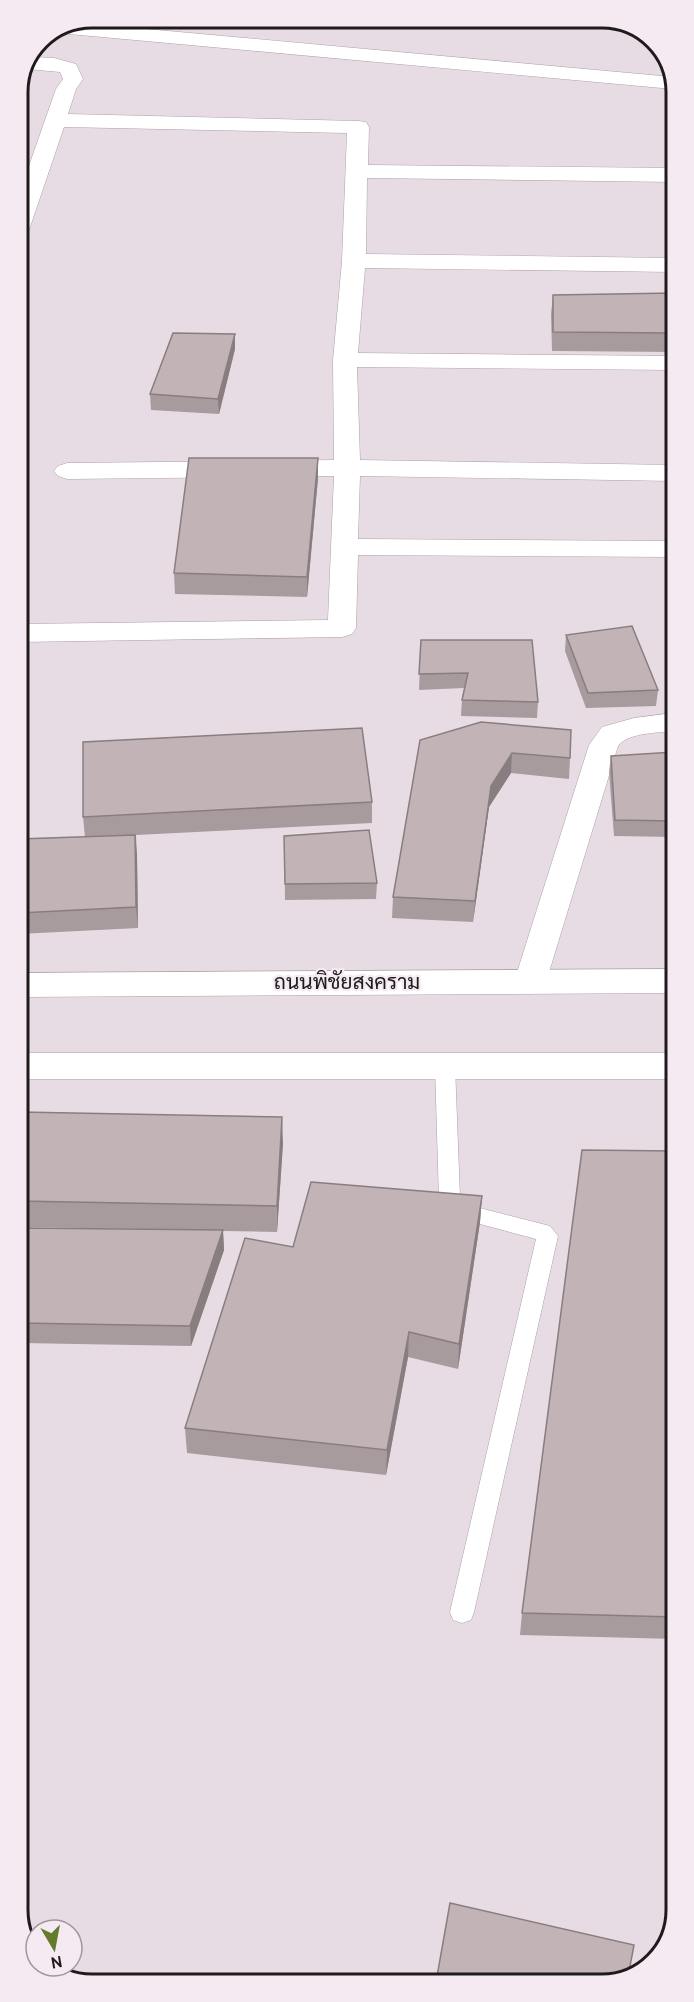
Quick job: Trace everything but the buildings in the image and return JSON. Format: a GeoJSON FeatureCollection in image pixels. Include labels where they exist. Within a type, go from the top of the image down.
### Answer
{"type":"FeatureCollection","features":[{"type":"Feature","properties":{"kind":"street"},"geometry":{"type":"LineString","coordinates":[[84,29],[665,82]]}},
{"type":"Feature","properties":{"kind":"street"},"geometry":{"type":"LineString","coordinates":[[28,201],[66,89],[73,79],[69,68],[54,64],[36,63]]}},
{"type":"Feature","properties":{"kind":"street"},"geometry":{"type":"LineString","coordinates":[[28,633],[342,628],[347,468],[345,360],[354,261],[358,127],[56,120]]}},
{"type":"Feature","properties":{"kind":"street"},"geometry":{"type":"LineString","coordinates":[[357,171],[666,175]]}},
{"type":"Feature","properties":{"kind":"street"},"geometry":{"type":"LineString","coordinates":[[354,261],[666,265]]}},
{"type":"Feature","properties":{"kind":"street"},"geometry":{"type":"LineString","coordinates":[[345,360],[666,363]]}},
{"type":"Feature","properties":{"kind":"street"},"geometry":{"type":"LineString","coordinates":[[67,471],[347,468],[666,473]]}},
{"type":"Feature","properties":{"kind":"street"},"geometry":{"type":"LineString","coordinates":[[345,547],[666,549]]}},
{"type":"Feature","properties":{"kind":"street"},"geometry":{"type":"LineString","coordinates":[[530,982],[604,745],[612,734],[633,727],[666,723]]}},
{"type":"Feature","properties":{"kind":"street","name":"ถนนพิชัยสงคราม"},"geometry":{"type":"LineString","coordinates":[[28,985],[666,981]]}},
{"type":"Feature","properties":{"kind":"street"},"geometry":{"type":"LineString","coordinates":[[28,1066],[666,1066]]}},
{"type":"Feature","properties":{"kind":"lane"},"geometry":{"type":"LineString","coordinates":[[445,1066],[450,1200],[453,1206],[542,1232],[547,1236],[462,1612]]}}]}
